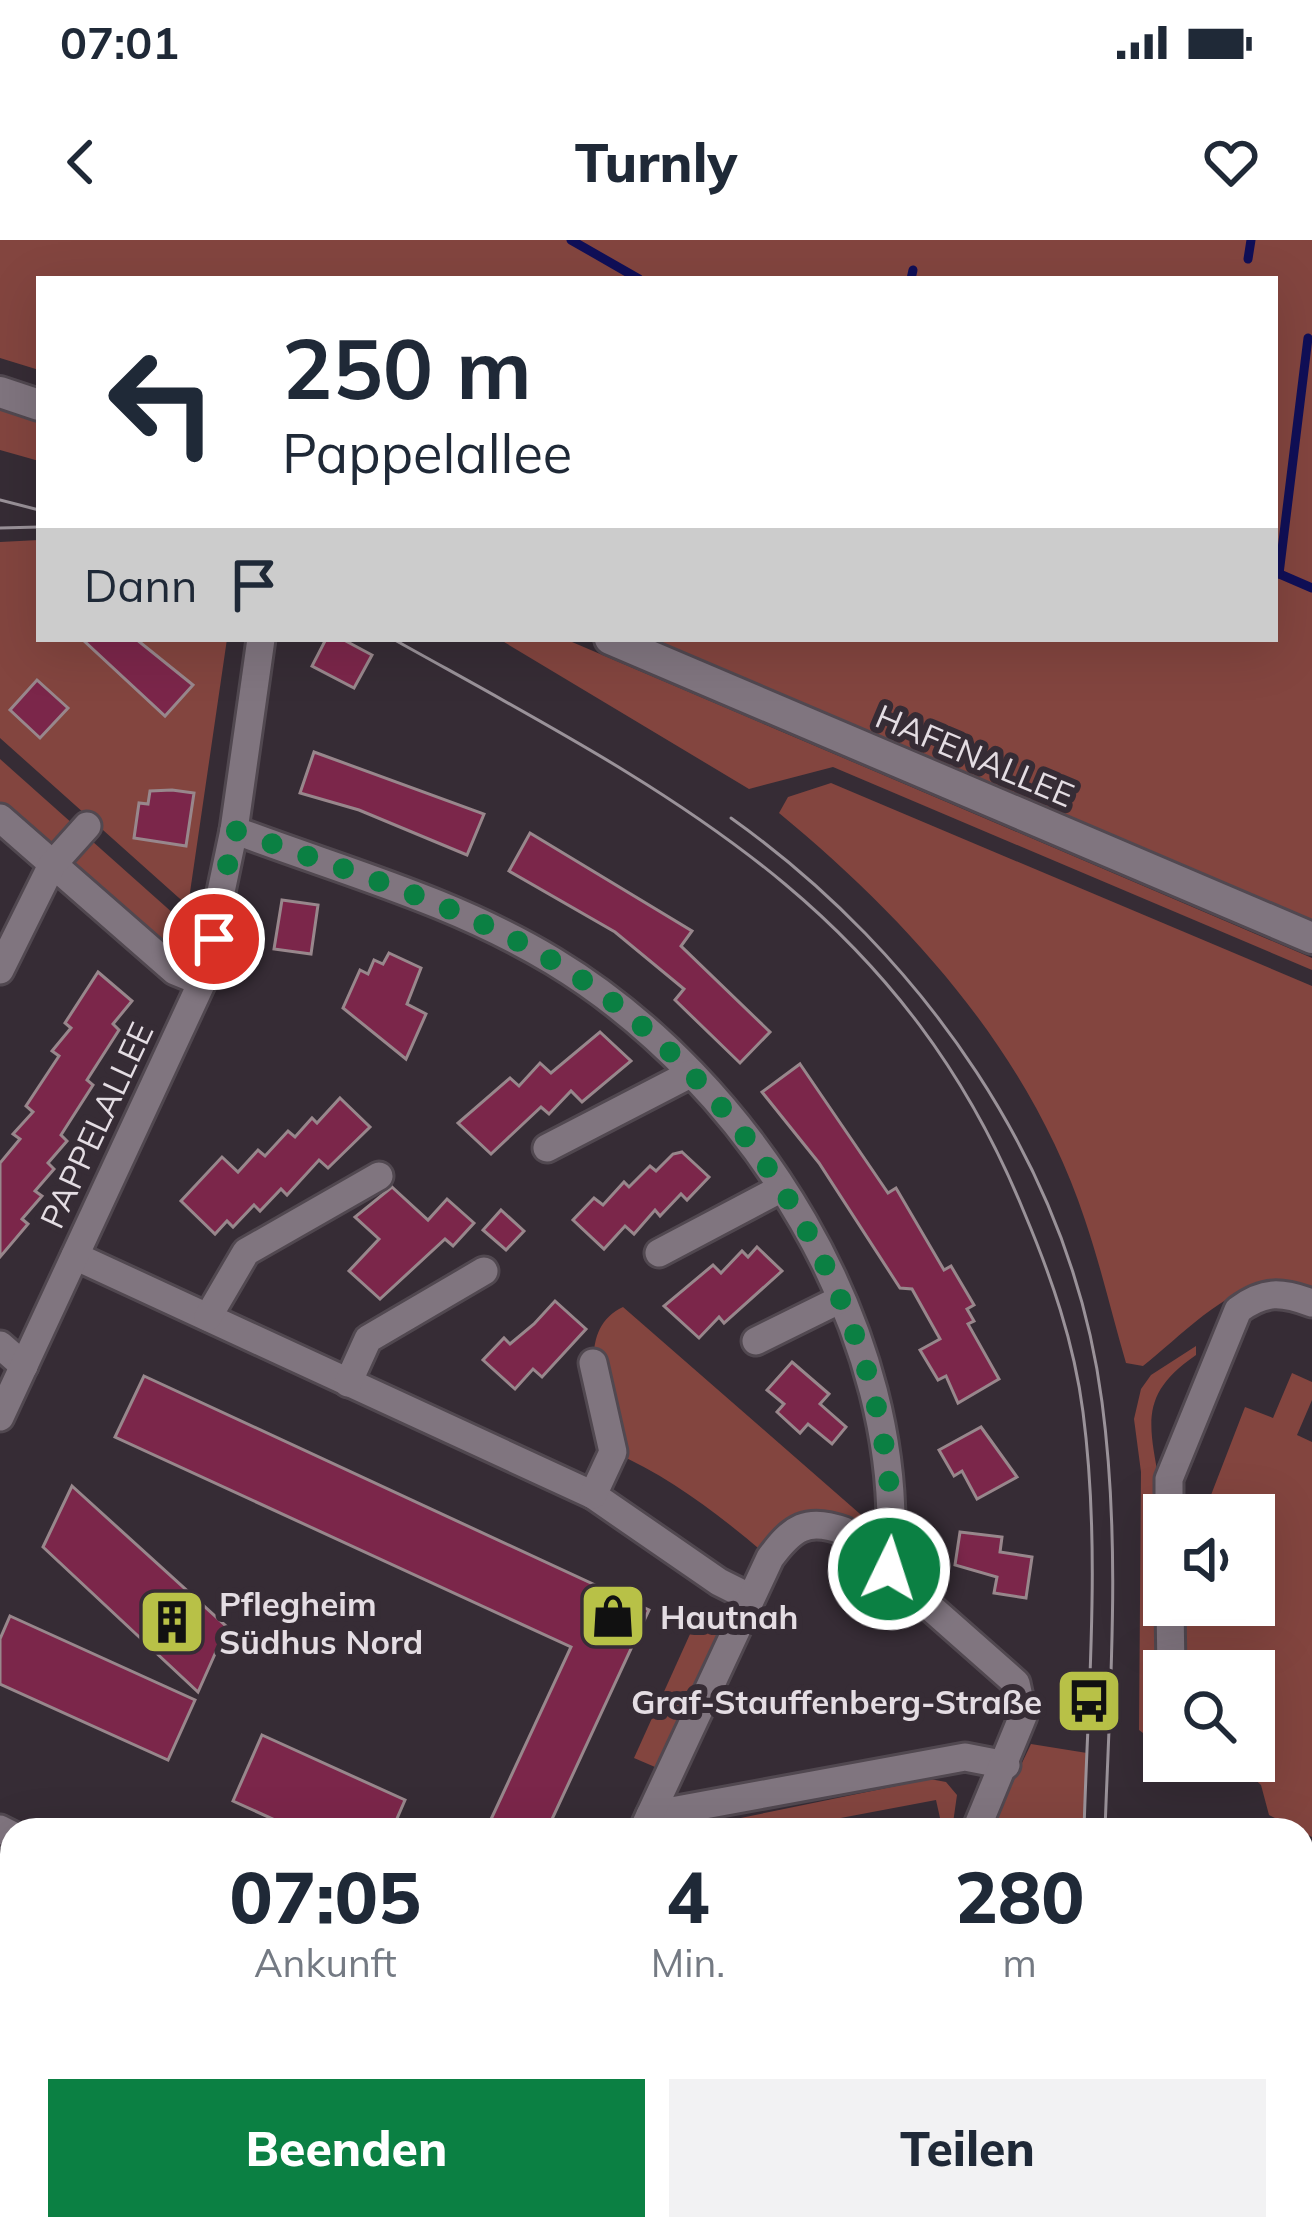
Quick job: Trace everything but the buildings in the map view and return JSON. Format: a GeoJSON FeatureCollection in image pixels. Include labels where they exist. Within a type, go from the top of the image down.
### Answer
{"type":"FeatureCollection","features":[{"type":"Feature","properties":{"kind":"street"},"geometry":{"type":"LineString","coordinates":[[0,392],[36,404]]}},
{"type":"Feature","properties":{"kind":"street","name":"PAPPELALLEE"},"geometry":{"type":"LineString","coordinates":[[0,1417],[202,982],[234,830],[261,642]]}},
{"type":"Feature","properties":{"kind":"street","name":"HAFENALLEE"},"geometry":{"type":"LineString","coordinates":[[617,642],[1312,938]]}},
{"type":"Feature","properties":{"kind":"street"},"geometry":{"type":"LineString","coordinates":[[0,818],[175,971],[202,982]]}},
{"type":"Feature","properties":{"kind":"street"},"geometry":{"type":"LineString","coordinates":[[0,970],[52,866],[86,826]]}},
{"type":"Feature","properties":{"kind":"street"},"geometry":{"type":"LineString","coordinates":[[234,830],[362,873],[506,934],[602,995],[690,1074],[780,1189],[841,1299],[884,1442],[893,1505],[889,1569]]}},
{"type":"Feature","properties":{"kind":"street"},"geometry":{"type":"LineString","coordinates":[[547,1148],[690,1074]]}},
{"type":"Feature","properties":{"kind":"street"},"geometry":{"type":"LineString","coordinates":[[208,1317],[246,1252],[380,1176]]}},
{"type":"Feature","properties":{"kind":"street"},"geometry":{"type":"LineString","coordinates":[[659,1252],[780,1189]]}},
{"type":"Feature","properties":{"kind":"street"},"geometry":{"type":"LineString","coordinates":[[75,1256],[593,1495],[718,1582],[749,1598]]}},
{"type":"Feature","properties":{"kind":"street"},"geometry":{"type":"LineString","coordinates":[[348,1383],[368,1339],[484,1271]]}},
{"type":"Feature","properties":{"kind":"street"},"geometry":{"type":"LineString","coordinates":[[1169,1494],[1169,1480],[1238,1310],[1257,1296],[1280,1292],[1312,1304]]}},
{"type":"Feature","properties":{"kind":"street"},"geometry":{"type":"LineString","coordinates":[[756,1341],[841,1299]]}},
{"type":"Feature","properties":{"kind":"street"},"geometry":{"type":"LineString","coordinates":[[0,1346],[24,1366]]}},
{"type":"Feature","properties":{"kind":"street"},"geometry":{"type":"LineString","coordinates":[[592,1363],[613,1452],[593,1495]]}},
{"type":"Feature","properties":{"kind":"street"},"geometry":{"type":"LineString","coordinates":[[649,1818],[749,1598],[780,1544],[804,1524],[823,1523],[844,1531],[1016,1683],[1023,1715],[982,1818]]}},
{"type":"Feature","properties":{"kind":"street"},"geometry":{"type":"LineString","coordinates":[[667,1818],[964,1757],[1006,1765]]}},
{"type":"Feature","properties":{"kind":"shaded area"},"geometry":{"type":"Polygon","coordinates":[[[0,240],[1312,240],[1312,924],[650,642],[1278,642],[1278,276],[36,276],[36,369],[0,358],[0,240]]]}},
{"type":"Feature","properties":{"kind":"shaded area"},"geometry":{"type":"Polygon","coordinates":[[[0,410],[36,421],[36,460],[0,450],[0,410]]]}},
{"type":"Feature","properties":{"kind":"shaded area"},"geometry":{"type":"Polygon","coordinates":[[[36,540],[36,642],[227,642],[188,906],[0,738],[0,542],[36,540]]]}},
{"type":"Feature","properties":{"kind":"shaded area"},"geometry":{"type":"Polygon","coordinates":[[[504,642],[572,642],[1312,958],[1312,970],[833,767],[749,789],[504,642]]]}},
{"type":"Feature","properties":{"kind":"shaded area"},"geometry":{"type":"Polygon","coordinates":[[[0,759],[184,923],[181,945],[166,947],[153,940],[0,803],[0,759]]]}},
{"type":"Feature","properties":{"kind":"shaded area"},"geometry":{"type":"Polygon","coordinates":[[[831,783],[1312,986],[1312,1287],[1289,1281],[1243,1291],[1200,1318],[1143,1366],[1126,1363],[1091,1238],[1061,1159],[999,1047],[961,995],[875,899],[779,813],[788,797],[831,783]]]}},
{"type":"Feature","properties":{"kind":"shaded area"},"geometry":{"type":"Polygon","coordinates":[[[623,1307],[891,1541],[889,1569],[823,1523],[770,1558],[695,1499],[613,1452],[598,1394],[594,1353],[607,1319],[623,1307]]]}},
{"type":"Feature","properties":{"kind":"shaded area"},"geometry":{"type":"Polygon","coordinates":[[[1196,1346],[1196,1355],[1165,1382],[1153,1410],[1159,1494],[1143,1494],[1143,1626],[1161,1626],[1161,1650],[1143,1650],[1143,1733],[1139,1730],[1141,1472],[1134,1419],[1141,1389],[1151,1375],[1196,1346]]]}},
{"type":"Feature","properties":{"kind":"shaded area"},"geometry":{"type":"Polygon","coordinates":[[[1292,1373],[1312,1382],[1312,1400],[1297,1435],[1312,1442],[1312,1818],[1269,1815],[1258,1782],[1275,1782],[1275,1650],[1184,1650],[1183,1626],[1275,1626],[1275,1494],[1211,1494],[1245,1407],[1273,1418],[1292,1373]]]}},
{"type":"Feature","properties":{"kind":"shaded area"},"geometry":{"type":"Polygon","coordinates":[[[700,1612],[734,1632],[669,1773],[634,1758],[700,1612]]]}},
{"type":"Feature","properties":{"kind":"shaded area"},"geometry":{"type":"Polygon","coordinates":[[[1031,1744],[1087,1753],[1084,1818],[996,1818],[1031,1744]]]}},
{"type":"Feature","properties":{"kind":"shaded area"},"geometry":{"type":"Polygon","coordinates":[[[930,1779],[946,1782],[957,1795],[954,1818],[940,1818],[936,1800],[841,1818],[740,1818],[930,1779]]]}},
{"type":"Feature","properties":{"kind":"waterway"},"geometry":{"type":"LineString","coordinates":[[571,240],[634,276]]}},
{"type":"Feature","properties":{"kind":"waterway"},"geometry":{"type":"LineString","coordinates":[[1248,259],[1251,240]]}},
{"type":"Feature","properties":{"kind":"waterway"},"geometry":{"type":"LineString","coordinates":[[912,276],[913,270]]}},
{"type":"Feature","properties":{"kind":"waterway"},"geometry":{"type":"LineString","coordinates":[[1279,574],[1308,338]]}},
{"type":"Feature","properties":{"kind":"waterway"},"geometry":{"type":"LineString","coordinates":[[1278,573],[1312,588]]}},
{"type":"Feature","properties":{"kind":"tram line"},"geometry":{"type":"LineString","coordinates":[[0,500],[36,509]]}},
{"type":"Feature","properties":{"kind":"tram line"},"geometry":{"type":"LineString","coordinates":[[0,528],[36,527]]}},
{"type":"Feature","properties":{"kind":"tram line"},"geometry":{"type":"LineString","coordinates":[[398,642],[589,750],[680,806],[764,867],[841,935],[911,1014],[972,1105],[1043,1260],[1079,1386],[1092,1568],[1084,1818]]}},
{"type":"Feature","properties":{"kind":"tram line"},"geometry":{"type":"LineString","coordinates":[[731,818],[801,872],[865,933],[924,1000],[977,1072],[1021,1149],[1058,1230],[1085,1314],[1108,1455],[1112,1616],[1105,1818]]}},
{"type":"Feature","properties":{"kind":"place","name":"Hautnah"},"geometry":{"type":"Point","coordinates":[613,1616]}},
{"type":"Feature","properties":{"kind":"place","name":"Pflegheim Südhus Nord"},"geometry":{"type":"Point","coordinates":[172,1622]}},
{"type":"Feature","properties":{"kind":"place","name":"Graf-Stauffenberg-Straße"},"geometry":{"type":"Point","coordinates":[1089,1701]}},
{"type":"Feature","properties":{"kind":"route"},"geometry":{"type":"LineString","coordinates":[[214,939],[234,830],[466,913],[556,963],[648,1034],[690,1074],[754,1150],[841,1299],[867,1372],[884,1442],[893,1505],[889,1569]]}}]}
